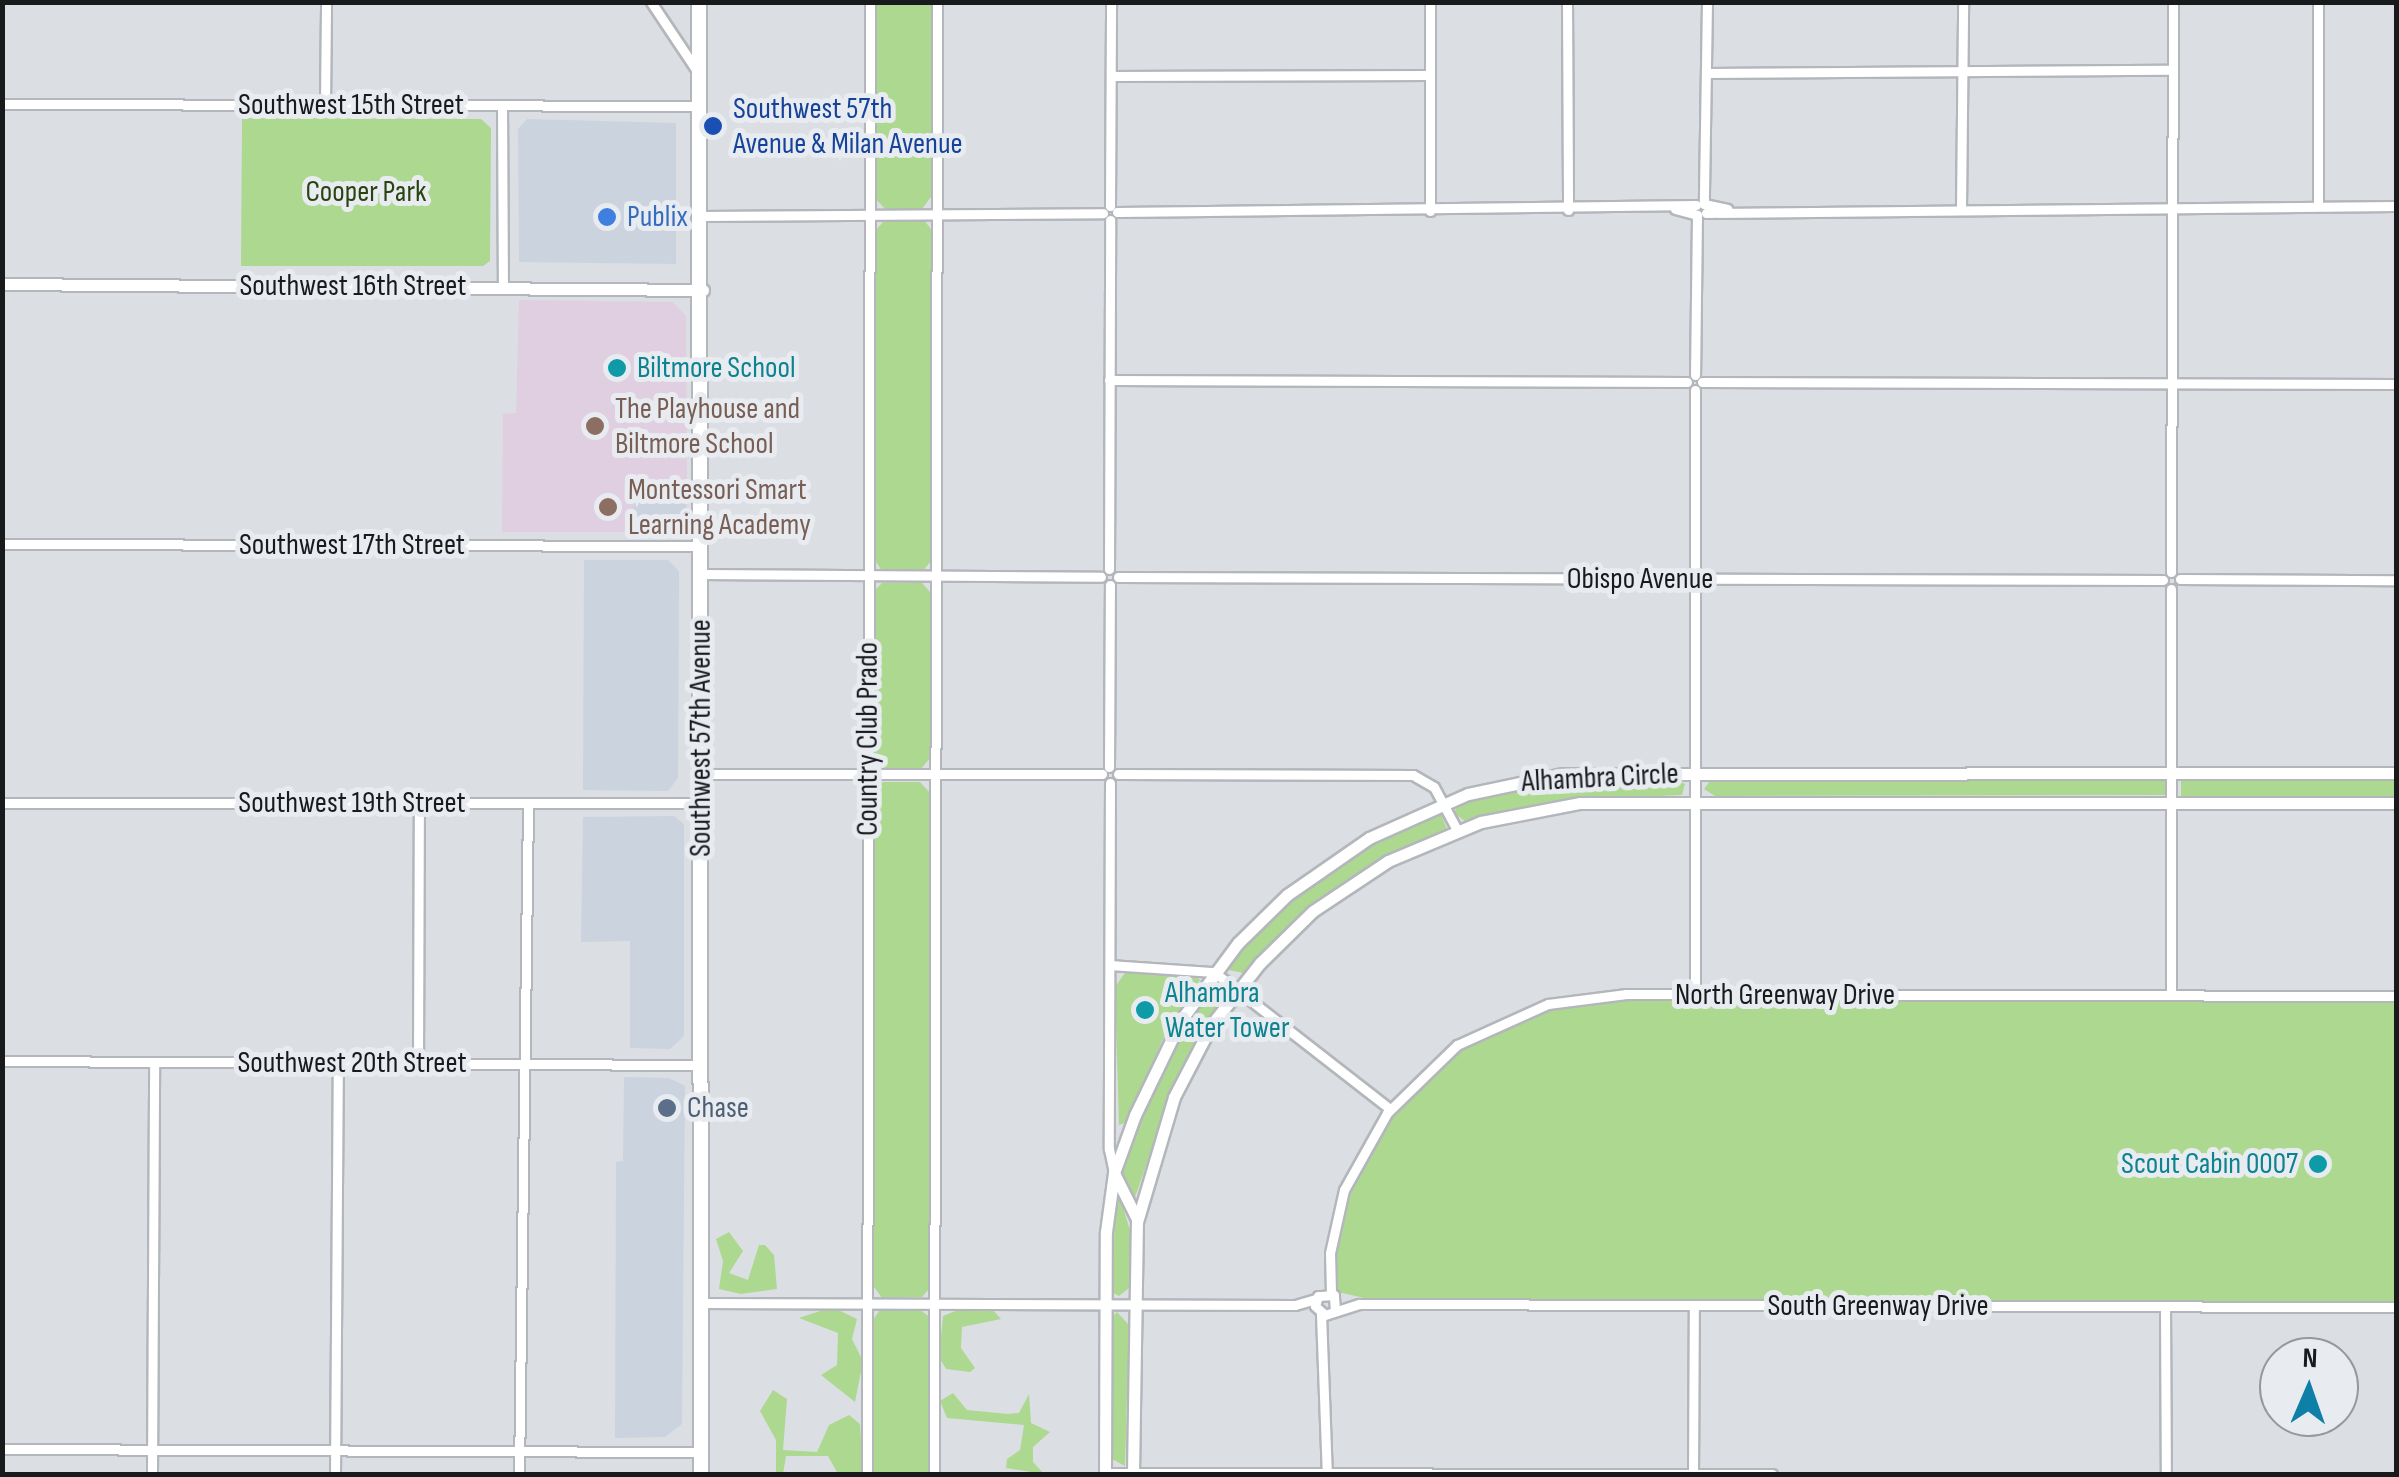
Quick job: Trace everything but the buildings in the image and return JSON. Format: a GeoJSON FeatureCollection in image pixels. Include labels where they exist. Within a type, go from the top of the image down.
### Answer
{"type":"FeatureCollection","features":[{"type":"Feature","properties":{"kind":"main road","name":"Southwest 57th Avenue"},"geometry":{"type":"LineString","coordinates":[[699,2],[703,290],[701,1474]]}},
{"type":"Feature","properties":{"kind":"street"},"geometry":{"type":"LineString","coordinates":[[325,104],[326,2]]}},
{"type":"Feature","properties":{"kind":"street"},"geometry":{"type":"LineString","coordinates":[[651,2],[700,76]]}},
{"type":"Feature","properties":{"kind":"street","name":"Country Club Prado"},"geometry":{"type":"LineString","coordinates":[[867,1474],[870,2]]}},
{"type":"Feature","properties":{"kind":"street"},"geometry":{"type":"LineString","coordinates":[[934,1474],[937,2]]}},
{"type":"Feature","properties":{"kind":"street"},"geometry":{"type":"LineString","coordinates":[[1105,573],[1111,2]]}},
{"type":"Feature","properties":{"kind":"street"},"geometry":{"type":"LineString","coordinates":[[1430,2],[1430,212]]}},
{"type":"Feature","properties":{"kind":"street"},"geometry":{"type":"LineString","coordinates":[[1567,2],[1568,210]]}},
{"type":"Feature","properties":{"kind":"street"},"geometry":{"type":"LineString","coordinates":[[1695,995],[1695,382],[1708,2]]}},
{"type":"Feature","properties":{"kind":"street"},"geometry":{"type":"LineString","coordinates":[[1961,208],[1963,2]]}},
{"type":"Feature","properties":{"kind":"street"},"geometry":{"type":"LineString","coordinates":[[2171,995],[2171,589],[2176,576],[2173,2]]}},
{"type":"Feature","properties":{"kind":"street"},"geometry":{"type":"LineString","coordinates":[[2318,2],[2318,206]]}},
{"type":"Feature","properties":{"kind":"street"},"geometry":{"type":"LineString","coordinates":[[1707,73],[2173,70]]}},
{"type":"Feature","properties":{"kind":"street"},"geometry":{"type":"LineString","coordinates":[[1111,76],[1429,75]]}},
{"type":"Feature","properties":{"kind":"street","name":"Southwest 15th Street"},"geometry":{"type":"LineString","coordinates":[[2,104],[700,106]]}},
{"type":"Feature","properties":{"kind":"street"},"geometry":{"type":"LineString","coordinates":[[502,105],[503,288]]}},
{"type":"Feature","properties":{"kind":"street"},"geometry":{"type":"LineString","coordinates":[[702,216],[2396,206]]}},
{"type":"Feature","properties":{"kind":"street","name":"Southwest 16th Street"},"geometry":{"type":"LineString","coordinates":[[2,284],[703,290]]}},
{"type":"Feature","properties":{"kind":"street"},"geometry":{"type":"LineString","coordinates":[[1109,380],[2396,384]]}},
{"type":"Feature","properties":{"kind":"street","name":"Southwest 17th Street"},"geometry":{"type":"LineString","coordinates":[[2,544],[701,546]]}},
{"type":"Feature","properties":{"kind":"street"},"geometry":{"type":"LineString","coordinates":[[701,574],[937,577],[1105,573],[1114,581],[1109,1148],[1114,1173],[1138,1220]]}},
{"type":"Feature","properties":{"kind":"street"},"geometry":{"type":"LineString","coordinates":[[2171,589],[2163,580],[2176,576],[2396,580]]}},
{"type":"Feature","properties":{"kind":"street","name":"Obispo Avenue"},"geometry":{"type":"LineString","coordinates":[[1114,581],[2163,580]]}},
{"type":"Feature","properties":{"kind":"street","name":"Alhambra Circle"},"geometry":{"type":"LineString","coordinates":[[1104,1474],[1104,1303],[1114,1173],[1160,1059],[1214,972],[1267,912],[1334,858],[1443,804],[1543,776],[1695,772],[2396,773]]}},
{"type":"Feature","properties":{"kind":"street"},"geometry":{"type":"LineString","coordinates":[[701,774],[1413,775],[1431,784],[1458,830]]}},
{"type":"Feature","properties":{"kind":"street","name":"Alhambra Circle"},"geometry":{"type":"LineString","coordinates":[[1132,1474],[1138,1220],[1174,1097],[1237,990],[1328,899],[1388,861],[1458,830],[1558,805],[1695,801],[2396,803]]}},
{"type":"Feature","properties":{"kind":"street","name":"Southwest 19th Street"},"geometry":{"type":"LineString","coordinates":[[2,803],[701,803]]}},
{"type":"Feature","properties":{"kind":"street"},"geometry":{"type":"LineString","coordinates":[[418,1063],[419,803]]}},
{"type":"Feature","properties":{"kind":"street"},"geometry":{"type":"LineString","coordinates":[[519,1474],[528,804]]}},
{"type":"Feature","properties":{"kind":"street"},"geometry":{"type":"LineString","coordinates":[[1110,964],[1214,972],[1390,1109]]}},
{"type":"Feature","properties":{"kind":"street","name":"North Greenway Drive"},"geometry":{"type":"LineString","coordinates":[[1326,1296],[1348,1180],[1390,1109],[1446,1052],[1522,1012],[1588,996],[2396,996]]}},
{"type":"Feature","properties":{"kind":"street","name":"Southwest 20th Street"},"geometry":{"type":"LineString","coordinates":[[2,1062],[701,1065]]}},
{"type":"Feature","properties":{"kind":"street"},"geometry":{"type":"LineString","coordinates":[[152,1474],[154,1062]]}},
{"type":"Feature","properties":{"kind":"street"},"geometry":{"type":"LineString","coordinates":[[335,1474],[338,1063]]}},
{"type":"Feature","properties":{"kind":"street"},"geometry":{"type":"LineString","coordinates":[[1326,1296],[1326,1312]]}},
{"type":"Feature","properties":{"kind":"street"},"geometry":{"type":"LineString","coordinates":[[1326,1296],[1327,1474]]}},
{"type":"Feature","properties":{"kind":"street","name":"South Greenway Drive"},"geometry":{"type":"LineString","coordinates":[[701,1303],[1295,1304],[1326,1296],[1359,1304],[2396,1306]]}},
{"type":"Feature","properties":{"kind":"street","name":"South Greenway Drive"},"geometry":{"type":"LineString","coordinates":[[1295,1304],[1326,1312],[1359,1304]]}},
{"type":"Feature","properties":{"kind":"street"},"geometry":{"type":"LineString","coordinates":[[1693,1474],[1694,1305]]}},
{"type":"Feature","properties":{"kind":"street"},"geometry":{"type":"LineString","coordinates":[[2164,1306],[2166,1474]]}},
{"type":"Feature","properties":{"kind":"street"},"geometry":{"type":"LineString","coordinates":[[2,1449],[701,1452]]}},
{"type":"Feature","properties":{"kind":"street"},"geometry":{"type":"LineString","coordinates":[[1104,1474],[1772,1474]]}},
{"type":"Feature","properties":{"kind":"shaded area","name":"Publix"},"geometry":{"type":"Polygon","coordinates":[[[527,119],[676,123],[676,264],[519,262],[518,129],[527,119]]]}},
{"type":"Feature","properties":{"kind":"shaded area","name":"The Playhouse and Biltmore School"},"geometry":{"type":"Polygon","coordinates":[[[519,300],[673,302],[686,316],[687,482],[634,482],[633,532],[502,532],[503,414],[516,413],[519,300]]]}},
{"type":"Feature","properties":{"kind":"shaded area"},"geometry":{"type":"Polygon","coordinates":[[[633,482],[687,482],[686,529],[633,532],[633,482]]]}},
{"type":"Feature","properties":{"kind":"shaded area"},"geometry":{"type":"Polygon","coordinates":[[[584,560],[668,560],[679,571],[678,778],[668,791],[583,790],[584,560]]]}},
{"type":"Feature","properties":{"kind":"shaded area"},"geometry":{"type":"Polygon","coordinates":[[[674,816],[684,824],[684,1036],[670,1049],[630,1048],[630,941],[581,942],[583,817],[674,816]]]}},
{"type":"Feature","properties":{"kind":"shaded area"},"geometry":{"type":"Polygon","coordinates":[[[624,1077],[669,1078],[685,1086],[682,1424],[665,1437],[615,1438],[616,1162],[623,1161],[624,1077]]]}},
{"type":"Feature","properties":{"kind":"green space"},"geometry":{"type":"Polygon","coordinates":[[[874,3],[931,3],[931,197],[922,209],[885,209],[874,197],[874,3]]]}},
{"type":"Feature","properties":{"kind":"green space","name":"Cooper Park"},"geometry":{"type":"Polygon","coordinates":[[[242,118],[481,119],[491,128],[490,261],[483,266],[241,266],[242,118]]]}},
{"type":"Feature","properties":{"kind":"green space"},"geometry":{"type":"Polygon","coordinates":[[[924,220],[931,229],[931,561],[923,571],[882,571],[873,557],[874,232],[884,221],[924,220]]]}},
{"type":"Feature","properties":{"kind":"green space"},"geometry":{"type":"Polygon","coordinates":[[[882,583],[922,583],[931,593],[930,758],[921,769],[884,768],[873,754],[873,592],[882,583]]]}},
{"type":"Feature","properties":{"kind":"green space"},"geometry":{"type":"Polygon","coordinates":[[[1673,777],[1685,784],[1682,795],[1568,800],[1466,822],[1454,813],[1460,802],[1547,780],[1673,777]]]}},
{"type":"Feature","properties":{"kind":"green space"},"geometry":{"type":"Polygon","coordinates":[[[1713,777],[2165,780],[2165,795],[1715,796],[1704,789],[1713,777]]]}},
{"type":"Feature","properties":{"kind":"green space"},"geometry":{"type":"Polygon","coordinates":[[[2181,778],[2396,779],[2396,797],[2181,796],[2181,778]]]}},
{"type":"Feature","properties":{"kind":"green space"},"geometry":{"type":"Polygon","coordinates":[[[883,782],[920,782],[931,794],[930,1288],[922,1297],[882,1298],[872,1284],[872,794],[883,782]]]}},
{"type":"Feature","properties":{"kind":"green space"},"geometry":{"type":"Polygon","coordinates":[[[1440,812],[1447,829],[1362,870],[1314,904],[1243,973],[1229,970],[1228,959],[1285,901],[1362,847],[1440,812]]]}},
{"type":"Feature","properties":{"kind":"green space"},"geometry":{"type":"Polygon","coordinates":[[[1127,970],[1195,974],[1200,980],[1162,1041],[1127,1122],[1119,1125],[1115,987],[1127,970]]]}},
{"type":"Feature","properties":{"kind":"green space"},"geometry":{"type":"Polygon","coordinates":[[[1211,987],[1220,988],[1223,999],[1174,1086],[1134,1200],[1121,1169],[1136,1120],[1179,1030],[1211,987]]]}},
{"type":"Feature","properties":{"kind":"green space"},"geometry":{"type":"Polygon","coordinates":[[[1605,999],[2396,1001],[2396,1302],[1373,1300],[1338,1292],[1333,1271],[1347,1197],[1392,1112],[1466,1044],[1547,1008],[1605,999]]]}},
{"type":"Feature","properties":{"kind":"green space"},"geometry":{"type":"Polygon","coordinates":[[[1117,1188],[1132,1237],[1129,1288],[1119,1296],[1111,1292],[1117,1188]]]}},
{"type":"Feature","properties":{"kind":"green space"},"geometry":{"type":"Polygon","coordinates":[[[729,1232],[743,1251],[729,1273],[748,1280],[759,1245],[765,1245],[774,1255],[777,1289],[741,1294],[719,1289],[723,1261],[716,1239],[729,1232]]]}},
{"type":"Feature","properties":{"kind":"green space"},"geometry":{"type":"Polygon","coordinates":[[[832,1307],[857,1319],[852,1339],[863,1361],[855,1402],[821,1375],[837,1365],[838,1333],[799,1318],[832,1307]]]}},
{"type":"Feature","properties":{"kind":"green space"},"geometry":{"type":"Polygon","coordinates":[[[880,1310],[920,1310],[930,1317],[929,1474],[872,1474],[872,1321],[880,1310]]]}},
{"type":"Feature","properties":{"kind":"green space"},"geometry":{"type":"Polygon","coordinates":[[[958,1310],[994,1311],[1001,1319],[962,1327],[961,1348],[975,1368],[970,1372],[946,1369],[939,1357],[943,1316],[958,1310]]]}},
{"type":"Feature","properties":{"kind":"green space"},"geometry":{"type":"Polygon","coordinates":[[[1117,1312],[1129,1325],[1125,1466],[1110,1458],[1110,1319],[1117,1312]]]}},
{"type":"Feature","properties":{"kind":"green space"},"geometry":{"type":"Polygon","coordinates":[[[773,1390],[787,1399],[783,1450],[817,1452],[829,1425],[849,1415],[860,1424],[863,1474],[838,1474],[828,1456],[786,1456],[783,1474],[776,1474],[776,1440],[760,1411],[773,1390]]]}},
{"type":"Feature","properties":{"kind":"green space"},"geometry":{"type":"Polygon","coordinates":[[[953,1393],[967,1410],[1008,1414],[1019,1413],[1029,1394],[1031,1423],[1050,1432],[1033,1447],[1033,1462],[1044,1474],[1006,1468],[1007,1459],[1020,1450],[1024,1425],[947,1418],[940,1401],[953,1393]]]}},
{"type":"Feature","properties":{"kind":"place","name":"Southwest 57th Avenue & Milan Avenue"},"geometry":{"type":"Point","coordinates":[713,126]}},
{"type":"Feature","properties":{"kind":"place","name":"Publix"},"geometry":{"type":"Point","coordinates":[607,217]}},
{"type":"Feature","properties":{"kind":"place","name":"Biltmore School"},"geometry":{"type":"Point","coordinates":[617,368]}},
{"type":"Feature","properties":{"kind":"place","name":"The Playhouse and Biltmore School"},"geometry":{"type":"Point","coordinates":[595,426]}},
{"type":"Feature","properties":{"kind":"place","name":"Montessori Smart Learning Academy"},"geometry":{"type":"Point","coordinates":[608,507]}},
{"type":"Feature","properties":{"kind":"place","name":"Alhambra Water Tower"},"geometry":{"type":"Point","coordinates":[1145,1010]}},
{"type":"Feature","properties":{"kind":"place","name":"Chase"},"geometry":{"type":"Point","coordinates":[667,1108]}},
{"type":"Feature","properties":{"kind":"place","name":"Scout Cabin 0007"},"geometry":{"type":"Point","coordinates":[2318,1164]}}]}
